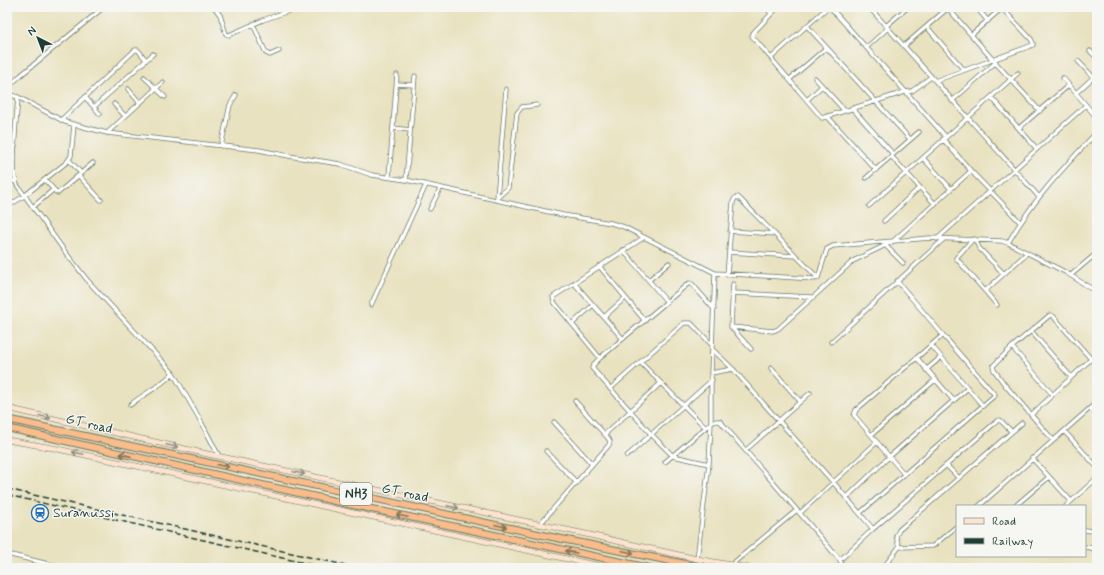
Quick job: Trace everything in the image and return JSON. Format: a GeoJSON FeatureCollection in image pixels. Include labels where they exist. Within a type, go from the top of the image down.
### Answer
{"type":"FeatureCollection","features":[{"type":"Feature","properties":{"kind":"highway","name":"GT road"},"geometry":{"type":"LineString","coordinates":[[7,418],[552,537],[705,568]]}},
{"type":"Feature","properties":{"kind":"highway","name":"GT road"},"geometry":{"type":"LineString","coordinates":[[7,428],[348,504],[650,568]]}},
{"type":"Feature","properties":{"kind":"main road"},"geometry":{"type":"LineString","coordinates":[[7,408],[219,456],[697,559],[749,568]]}},
{"type":"Feature","properties":{"kind":"main road"},"geometry":{"type":"LineString","coordinates":[[7,440],[53,448],[609,568]]}},
{"type":"Feature","properties":{"kind":"street"},"geometry":{"type":"LineString","coordinates":[[7,88],[104,7]]}},
{"type":"Feature","properties":{"kind":"street"},"geometry":{"type":"LineString","coordinates":[[214,7],[220,15],[227,35],[252,24],[300,7]]}},
{"type":"Feature","properties":{"kind":"street"},"geometry":{"type":"LineString","coordinates":[[765,7],[771,13]]}},
{"type":"Feature","properties":{"kind":"street"},"geometry":{"type":"LineString","coordinates":[[778,7],[752,34],[753,38],[790,79],[820,117],[912,91],[931,77]]}},
{"type":"Feature","properties":{"kind":"street"},"geometry":{"type":"LineString","coordinates":[[771,58],[829,7],[867,47],[906,92],[945,138],[971,172],[1020,222]]}},
{"type":"Feature","properties":{"kind":"street"},"geometry":{"type":"LineString","coordinates":[[870,7],[967,118],[1039,197]]}},
{"type":"Feature","properties":{"kind":"street"},"geometry":{"type":"LineString","coordinates":[[867,47],[908,7]]}},
{"type":"Feature","properties":{"kind":"street"},"geometry":{"type":"LineString","coordinates":[[904,46],[948,7],[994,61],[1040,111]]}},
{"type":"Feature","properties":{"kind":"street"},"geometry":{"type":"LineString","coordinates":[[976,7],[988,21]]}},
{"type":"Feature","properties":{"kind":"street"},"geometry":{"type":"LineString","coordinates":[[935,81],[994,61],[1031,46],[1033,42],[1002,8],[971,34]]}},
{"type":"Feature","properties":{"kind":"street"},"geometry":{"type":"LineString","coordinates":[[252,24],[266,53],[270,55],[279,51]]}},
{"type":"Feature","properties":{"kind":"street"},"geometry":{"type":"LineString","coordinates":[[807,26],[910,139]]}},
{"type":"Feature","properties":{"kind":"street"},"geometry":{"type":"LineString","coordinates":[[927,27],[964,70]]}},
{"type":"Feature","properties":{"kind":"street"},"geometry":{"type":"LineString","coordinates":[[790,79],[826,48]]}},
{"type":"Feature","properties":{"kind":"street"},"geometry":{"type":"LineString","coordinates":[[61,120],[134,50],[138,50],[146,60]]}},
{"type":"Feature","properties":{"kind":"street"},"geometry":{"type":"LineString","coordinates":[[1090,51],[1097,58]]}},
{"type":"Feature","properties":{"kind":"street"},"geometry":{"type":"LineString","coordinates":[[94,107],[153,54]]}},
{"type":"Feature","properties":{"kind":"street"},"geometry":{"type":"LineString","coordinates":[[952,101],[994,61]]}},
{"type":"Feature","properties":{"kind":"street"},"geometry":{"type":"LineString","coordinates":[[1078,61],[1093,77]]}},
{"type":"Feature","properties":{"kind":"street"},"geometry":{"type":"LineString","coordinates":[[869,206],[1018,73]]}},
{"type":"Feature","properties":{"kind":"street"},"geometry":{"type":"LineString","coordinates":[[1076,93],[1097,74]]}},
{"type":"Feature","properties":{"kind":"street"},"geometry":{"type":"LineString","coordinates":[[389,177],[398,75]]}},
{"type":"Feature","properties":{"kind":"street"},"geometry":{"type":"LineString","coordinates":[[406,180],[415,76]]}},
{"type":"Feature","properties":{"kind":"street"},"geometry":{"type":"LineString","coordinates":[[144,77],[165,97]]}},
{"type":"Feature","properties":{"kind":"street"},"geometry":{"type":"LineString","coordinates":[[815,78],[844,110]]}},
{"type":"Feature","properties":{"kind":"street"},"geometry":{"type":"LineString","coordinates":[[1062,78],[1097,118]]}},
{"type":"Feature","properties":{"kind":"street"},"geometry":{"type":"LineString","coordinates":[[107,133],[163,82]]}},
{"type":"Feature","properties":{"kind":"street"},"geometry":{"type":"LineString","coordinates":[[397,84],[414,84]]}},
{"type":"Feature","properties":{"kind":"street"},"geometry":{"type":"LineString","coordinates":[[1019,128],[1069,85]]}},
{"type":"Feature","properties":{"kind":"street"},"geometry":{"type":"LineString","coordinates":[[807,100],[822,86]]}},
{"type":"Feature","properties":{"kind":"street"},"geometry":{"type":"LineString","coordinates":[[128,89],[140,103]]}},
{"type":"Feature","properties":{"kind":"street"},"geometry":{"type":"LineString","coordinates":[[497,200],[506,89]]}},
{"type":"Feature","properties":{"kind":"street"},"geometry":{"type":"LineString","coordinates":[[7,94],[18,97],[61,120],[74,125],[107,133],[259,150],[340,164],[372,175],[406,180],[440,189],[527,206],[563,215],[610,223],[624,227],[643,238],[715,273],[727,275],[818,278]]}},
{"type":"Feature","properties":{"kind":"street"},"geometry":{"type":"LineString","coordinates":[[221,146],[229,108],[236,95]]}},
{"type":"Feature","properties":{"kind":"street"},"geometry":{"type":"LineString","coordinates":[[18,97],[15,146],[15,181],[24,196],[88,280],[173,373],[219,456]]}},
{"type":"Feature","properties":{"kind":"street"},"geometry":{"type":"LineString","coordinates":[[85,97],[100,114]]}},
{"type":"Feature","properties":{"kind":"street"},"geometry":{"type":"LineString","coordinates":[[991,97],[1037,149]]}},
{"type":"Feature","properties":{"kind":"street"},"geometry":{"type":"LineString","coordinates":[[114,104],[125,116]]}},
{"type":"Feature","properties":{"kind":"street"},"geometry":{"type":"LineString","coordinates":[[497,200],[508,188],[516,113],[522,107],[537,105]]}},
{"type":"Feature","properties":{"kind":"street"},"geometry":{"type":"LineString","coordinates":[[938,238],[1086,105]]}},
{"type":"Feature","properties":{"kind":"street"},"geometry":{"type":"LineString","coordinates":[[852,108],[906,173],[935,204]]}},
{"type":"Feature","properties":{"kind":"street"},"geometry":{"type":"LineString","coordinates":[[1093,114],[1097,111]]}},
{"type":"Feature","properties":{"kind":"street"},"geometry":{"type":"LineString","coordinates":[[827,116],[876,170]]}},
{"type":"Feature","properties":{"kind":"street"},"geometry":{"type":"LineString","coordinates":[[7,207],[24,196],[69,160],[74,125]]}},
{"type":"Feature","properties":{"kind":"street"},"geometry":{"type":"LineString","coordinates":[[393,128],[410,130]]}},
{"type":"Feature","properties":{"kind":"street"},"geometry":{"type":"LineString","coordinates":[[866,178],[919,132]]}},
{"type":"Feature","properties":{"kind":"street"},"geometry":{"type":"LineString","coordinates":[[1008,243],[1020,222],[1039,197],[1097,132]]}},
{"type":"Feature","properties":{"kind":"street"},"geometry":{"type":"LineString","coordinates":[[7,150],[15,146]]}},
{"type":"Feature","properties":{"kind":"street"},"geometry":{"type":"LineString","coordinates":[[923,158],[951,189]]}},
{"type":"Feature","properties":{"kind":"street"},"geometry":{"type":"LineString","coordinates":[[69,160],[101,200]]}},
{"type":"Feature","properties":{"kind":"street"},"geometry":{"type":"LineString","coordinates":[[45,180],[53,190],[58,193],[93,163]]}},
{"type":"Feature","properties":{"kind":"street"},"geometry":{"type":"LineString","coordinates":[[732,327],[775,331],[853,262],[892,242],[971,172]]}},
{"type":"Feature","properties":{"kind":"street"},"geometry":{"type":"LineString","coordinates":[[7,182],[15,181]]}},
{"type":"Feature","properties":{"kind":"street"},"geometry":{"type":"LineString","coordinates":[[371,305],[426,185]]}},
{"type":"Feature","properties":{"kind":"street"},"geometry":{"type":"LineString","coordinates":[[884,221],[920,188]]}},
{"type":"Feature","properties":{"kind":"street"},"geometry":{"type":"LineString","coordinates":[[430,209],[440,189]]}},
{"type":"Feature","properties":{"kind":"street"},"geometry":{"type":"LineString","coordinates":[[33,207],[53,190]]}},
{"type":"Feature","properties":{"kind":"street"},"geometry":{"type":"LineString","coordinates":[[727,275],[733,202],[735,198],[738,197],[818,278]]}},
{"type":"Feature","properties":{"kind":"street"},"geometry":{"type":"LineString","coordinates":[[730,231],[775,234]]}},
{"type":"Feature","properties":{"kind":"street"},"geometry":{"type":"LineString","coordinates":[[600,358],[553,300],[556,295],[643,238]]}},
{"type":"Feature","properties":{"kind":"street"},"geometry":{"type":"LineString","coordinates":[[818,278],[830,246],[938,238],[999,241],[1008,243],[1071,276],[1097,292]]}},
{"type":"Feature","properties":{"kind":"street"},"geometry":{"type":"LineString","coordinates":[[831,342],[944,239]]}},
{"type":"Feature","properties":{"kind":"street"},"geometry":{"type":"LineString","coordinates":[[974,240],[979,248],[1004,274]]}},
{"type":"Feature","properties":{"kind":"street"},"geometry":{"type":"LineString","coordinates":[[974,240],[956,258],[997,306]]}},
{"type":"Feature","properties":{"kind":"street"},"geometry":{"type":"LineString","coordinates":[[885,245],[903,263]]}},
{"type":"Feature","properties":{"kind":"street"},"geometry":{"type":"LineString","coordinates":[[623,250],[668,302]]}},
{"type":"Feature","properties":{"kind":"street"},"geometry":{"type":"LineString","coordinates":[[729,252],[796,256]]}},
{"type":"Feature","properties":{"kind":"street"},"geometry":{"type":"LineString","coordinates":[[985,291],[1027,253]]}},
{"type":"Feature","properties":{"kind":"street"},"geometry":{"type":"LineString","coordinates":[[1071,276],[1097,254]]}},
{"type":"Feature","properties":{"kind":"street"},"geometry":{"type":"LineString","coordinates":[[649,280],[669,263]]}},
{"type":"Feature","properties":{"kind":"street"},"geometry":{"type":"LineString","coordinates":[[599,266],[645,321]]}},
{"type":"Feature","properties":{"kind":"street"},"geometry":{"type":"LineString","coordinates":[[697,559],[709,464],[715,273]]}},
{"type":"Feature","properties":{"kind":"street"},"geometry":{"type":"LineString","coordinates":[[860,513],[995,394],[897,282]]}},
{"type":"Feature","properties":{"kind":"street"},"geometry":{"type":"LineString","coordinates":[[574,283],[623,340]]}},
{"type":"Feature","properties":{"kind":"street"},"geometry":{"type":"LineString","coordinates":[[709,464],[673,456],[651,434],[592,368],[600,358],[690,283],[714,309]]}},
{"type":"Feature","properties":{"kind":"street"},"geometry":{"type":"LineString","coordinates":[[733,284],[732,327],[751,349]]}},
{"type":"Feature","properties":{"kind":"street"},"geometry":{"type":"LineString","coordinates":[[733,293],[812,297]]}},
{"type":"Feature","properties":{"kind":"street"},"geometry":{"type":"LineString","coordinates":[[604,318],[625,298]]}},
{"type":"Feature","properties":{"kind":"street"},"geometry":{"type":"LineString","coordinates":[[572,324],[593,305]]}},
{"type":"Feature","properties":{"kind":"street"},"geometry":{"type":"LineString","coordinates":[[1053,440],[993,368],[994,364],[1051,315],[1091,359],[1097,362]]}},
{"type":"Feature","properties":{"kind":"street"},"geometry":{"type":"LineString","coordinates":[[610,389],[686,322],[691,323],[847,497],[873,530]]}},
{"type":"Feature","properties":{"kind":"street"},"geometry":{"type":"LineString","coordinates":[[1031,331],[1071,377]]}},
{"type":"Feature","properties":{"kind":"street"},"geometry":{"type":"LineString","coordinates":[[904,474],[854,417],[854,412],[943,335]]}},
{"type":"Feature","properties":{"kind":"street"},"geometry":{"type":"LineString","coordinates":[[931,345],[983,406]]}},
{"type":"Feature","properties":{"kind":"street"},"geometry":{"type":"LineString","coordinates":[[1012,347],[1052,394]]}},
{"type":"Feature","properties":{"kind":"street"},"geometry":{"type":"LineString","coordinates":[[926,370],[941,357]]}},
{"type":"Feature","properties":{"kind":"street"},"geometry":{"type":"LineString","coordinates":[[917,358],[954,401]]}},
{"type":"Feature","properties":{"kind":"street"},"geometry":{"type":"LineString","coordinates":[[1031,415],[1091,359]]}},
{"type":"Feature","properties":{"kind":"street"},"geometry":{"type":"LineString","coordinates":[[640,362],[706,428]]}},
{"type":"Feature","properties":{"kind":"street"},"geometry":{"type":"LineString","coordinates":[[771,368],[800,402]]}},
{"type":"Feature","properties":{"kind":"street"},"geometry":{"type":"LineString","coordinates":[[711,373],[733,369]]}},
{"type":"Feature","properties":{"kind":"street"},"geometry":{"type":"LineString","coordinates":[[130,405],[146,392],[162,384],[173,373]]}},
{"type":"Feature","properties":{"kind":"street"},"geometry":{"type":"LineString","coordinates":[[627,456],[712,380]]}},
{"type":"Feature","properties":{"kind":"street"},"geometry":{"type":"LineString","coordinates":[[871,436],[935,380]]}},
{"type":"Feature","properties":{"kind":"street"},"geometry":{"type":"LineString","coordinates":[[605,434],[661,383]]}},
{"type":"Feature","properties":{"kind":"street"},"geometry":{"type":"LineString","coordinates":[[847,497],[889,457],[968,388]]}},
{"type":"Feature","properties":{"kind":"street"},"geometry":{"type":"LineString","coordinates":[[746,450],[810,393]]}},
{"type":"Feature","properties":{"kind":"street"},"geometry":{"type":"LineString","coordinates":[[539,525],[609,445],[610,441],[605,434],[574,401]]}},
{"type":"Feature","properties":{"kind":"street"},"geometry":{"type":"LineString","coordinates":[[980,505],[1097,402]]}},
{"type":"Feature","properties":{"kind":"street"},"geometry":{"type":"LineString","coordinates":[[1091,408],[1097,414]]}},
{"type":"Feature","properties":{"kind":"street"},"geometry":{"type":"LineString","coordinates":[[840,560],[997,421],[1000,420],[1003,422],[1011,432]]}},
{"type":"Feature","properties":{"kind":"street"},"geometry":{"type":"LineString","coordinates":[[665,462],[711,423],[720,421],[840,560],[843,568]]}},
{"type":"Feature","properties":{"kind":"street"},"geometry":{"type":"LineString","coordinates":[[554,422],[592,464]]}},
{"type":"Feature","properties":{"kind":"street"},"geometry":{"type":"LineString","coordinates":[[899,547],[896,536],[899,530],[1022,422]]}},
{"type":"Feature","properties":{"kind":"street"},"geometry":{"type":"LineString","coordinates":[[1064,431],[1097,467]]}},
{"type":"Feature","properties":{"kind":"street"},"geometry":{"type":"LineString","coordinates":[[731,565],[833,482],[877,442]]}},
{"type":"Feature","properties":{"kind":"street"},"geometry":{"type":"LineString","coordinates":[[546,451],[577,483]]}},
{"type":"Feature","properties":{"kind":"street"},"geometry":{"type":"LineString","coordinates":[[1032,458],[1071,501]]}},
{"type":"Feature","properties":{"kind":"street"},"geometry":{"type":"LineString","coordinates":[[946,465],[959,478]]}},
{"type":"Feature","properties":{"kind":"street"},"geometry":{"type":"LineString","coordinates":[[1016,505],[1049,476]]}},
{"type":"Feature","properties":{"kind":"street"},"geometry":{"type":"LineString","coordinates":[[1067,505],[1097,478]]}},
{"type":"Feature","properties":{"kind":"street"},"geometry":{"type":"LineString","coordinates":[[1092,531],[1097,526]]}},
{"type":"Feature","properties":{"kind":"street"},"geometry":{"type":"LineString","coordinates":[[899,547],[933,546],[956,527]]}},
{"type":"Feature","properties":{"kind":"street"},"geometry":{"type":"LineString","coordinates":[[1086,530],[1097,532]]}},
{"type":"Feature","properties":{"kind":"street"},"geometry":{"type":"LineString","coordinates":[[883,568],[899,547]]}},
{"type":"Feature","properties":{"kind":"street"},"geometry":{"type":"LineString","coordinates":[[1086,547],[1097,549]]}},
{"type":"Feature","properties":{"kind":"street"},"geometry":{"type":"LineString","coordinates":[[7,554],[64,568]]}},
{"type":"Feature","properties":{"kind":"railway"},"geometry":{"type":"LineString","coordinates":[[7,489],[358,568]]}},
{"type":"Feature","properties":{"kind":"railway"},"geometry":{"type":"LineString","coordinates":[[7,495],[326,568]]}},
{"type":"Feature","properties":{"kind":"place","name":"Suranussi"},"geometry":{"type":"Point","coordinates":[40,513]}}]}
